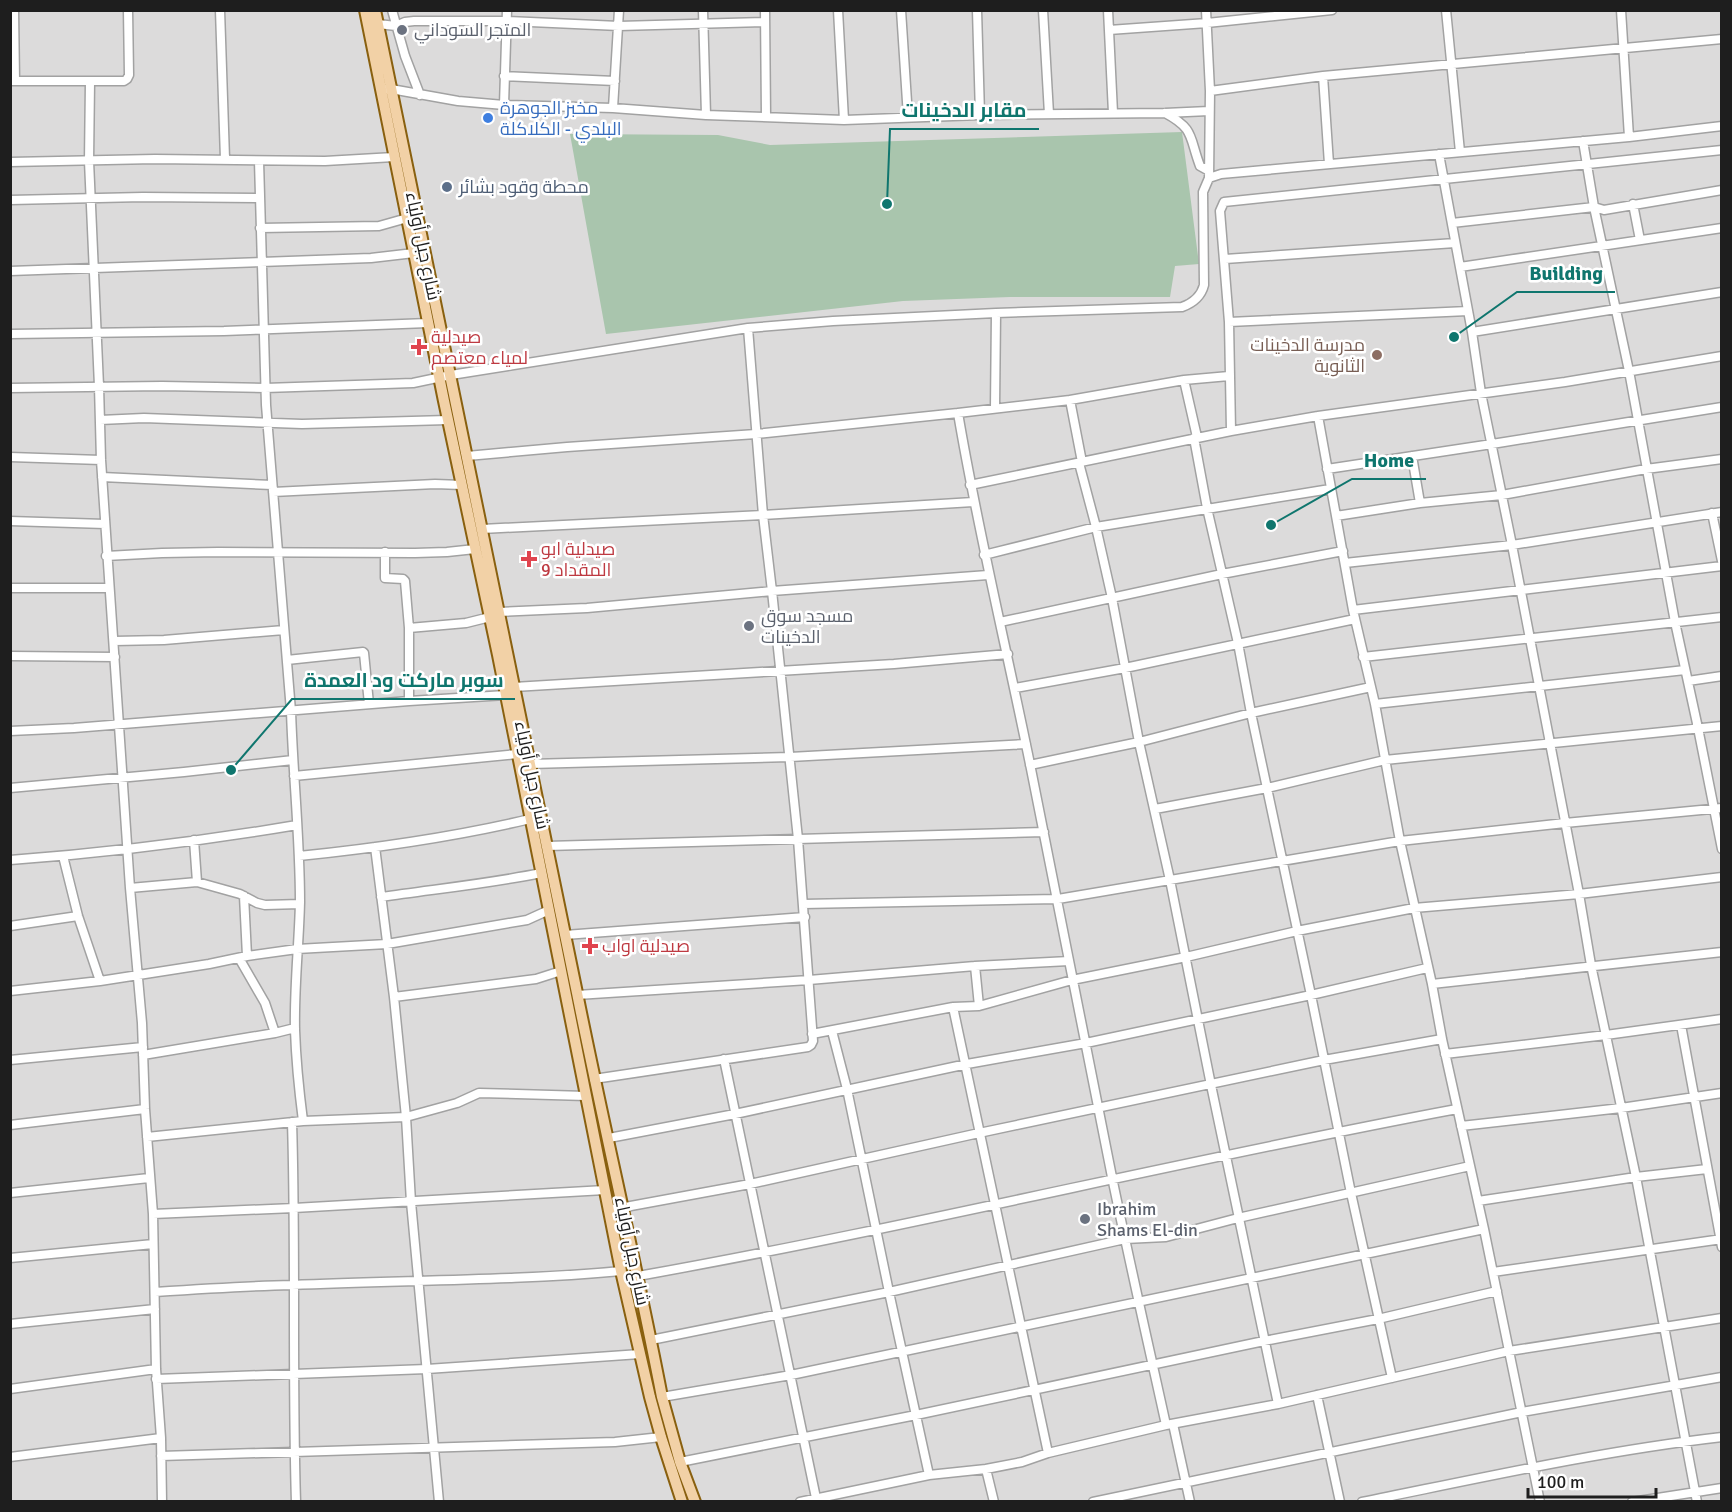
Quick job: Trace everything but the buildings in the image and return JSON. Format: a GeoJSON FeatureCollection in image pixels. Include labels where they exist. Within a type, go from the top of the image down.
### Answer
{"type":"FeatureCollection","features":[{"type":"Feature","properties":{"kind":"main road","name":"شارع جبل أولياء"},"geometry":{"type":"LineString","coordinates":[[365,10],[418,215],[482,529],[494,614],[510,691],[531,764],[530,819],[604,1190],[640,1354],[661,1437],[682,1502]]}},
{"type":"Feature","properties":{"kind":"main road","name":"شارع جبل أولياء"},"geometry":{"type":"LineString","coordinates":[[375,10],[394,158],[475,549],[494,614]]}},
{"type":"Feature","properties":{"kind":"main road","name":"شارع جبل أولياء"},"geometry":{"type":"LineString","coordinates":[[510,691],[517,754],[547,846],[662,1397],[694,1502]]}},
{"type":"Feature","properties":{"kind":"street"},"geometry":{"type":"LineString","coordinates":[[14,10],[13,81],[90,82],[128,79],[128,10]]}},
{"type":"Feature","properties":{"kind":"street"},"geometry":{"type":"LineString","coordinates":[[220,10],[225,159]]}},
{"type":"Feature","properties":{"kind":"street"},"geometry":{"type":"LineString","coordinates":[[392,10],[405,56],[420,95]]}},
{"type":"Feature","properties":{"kind":"street"},"geometry":{"type":"LineString","coordinates":[[504,105],[507,10]]}},
{"type":"Feature","properties":{"kind":"street"},"geometry":{"type":"LineString","coordinates":[[613,108],[619,10]]}},
{"type":"Feature","properties":{"kind":"street"},"geometry":{"type":"LineString","coordinates":[[703,10],[706,115]]}},
{"type":"Feature","properties":{"kind":"street"},"geometry":{"type":"LineString","coordinates":[[765,10],[766,117]]}},
{"type":"Feature","properties":{"kind":"street"},"geometry":{"type":"LineString","coordinates":[[838,10],[844,120]]}},
{"type":"Feature","properties":{"kind":"street"},"geometry":{"type":"LineString","coordinates":[[902,10],[908,117]]}},
{"type":"Feature","properties":{"kind":"street"},"geometry":{"type":"LineString","coordinates":[[977,10],[980,115]]}},
{"type":"Feature","properties":{"kind":"street"},"geometry":{"type":"LineString","coordinates":[[1043,10],[1048,114]]}},
{"type":"Feature","properties":{"kind":"street"},"geometry":{"type":"LineString","coordinates":[[1108,10],[1113,113]]}},
{"type":"Feature","properties":{"kind":"street"},"geometry":{"type":"LineString","coordinates":[[10,388],[162,386],[265,388],[413,383],[748,328],[833,321],[996,313],[1182,307],[1198,298],[1204,285],[1203,192],[1209,174],[1210,91],[1206,10]]}},
{"type":"Feature","properties":{"kind":"street"},"geometry":{"type":"LineString","coordinates":[[1109,30],[1332,10]]}},
{"type":"Feature","properties":{"kind":"street"},"geometry":{"type":"LineString","coordinates":[[1446,10],[1460,152]]}},
{"type":"Feature","properties":{"kind":"street"},"geometry":{"type":"LineString","coordinates":[[1621,10],[1629,137]]}},
{"type":"Feature","properties":{"kind":"street"},"geometry":{"type":"LineString","coordinates":[[378,24],[396,26],[414,21],[506,21],[619,26],[765,22]]}},
{"type":"Feature","properties":{"kind":"street"},"geometry":{"type":"LineString","coordinates":[[1210,91],[1323,76],[1722,39]]}},
{"type":"Feature","properties":{"kind":"street"},"geometry":{"type":"LineString","coordinates":[[504,76],[615,81]]}},
{"type":"Feature","properties":{"kind":"street"},"geometry":{"type":"LineString","coordinates":[[1323,76],[1329,164]]}},
{"type":"Feature","properties":{"kind":"street"},"geometry":{"type":"LineString","coordinates":[[90,82],[90,199],[97,333],[100,460],[153,1214],[156,1379],[161,1438],[162,1502]]}},
{"type":"Feature","properties":{"kind":"street"},"geometry":{"type":"LineString","coordinates":[[386,90],[458,101],[504,105],[613,108],[706,115],[844,120],[1209,111]]}},
{"type":"Feature","properties":{"kind":"street"},"geometry":{"type":"LineString","coordinates":[[1165,113],[1187,129],[1200,166],[1209,174],[1629,137],[1722,126]]}},
{"type":"Feature","properties":{"kind":"street"},"geometry":{"type":"LineString","coordinates":[[1583,141],[1594,207],[1629,371],[1675,622],[1717,808],[1722,849]]}},
{"type":"Feature","properties":{"kind":"street"},"geometry":{"type":"LineString","coordinates":[[1231,431],[1229,322],[1220,211],[1224,202],[1722,150]]}},
{"type":"Feature","properties":{"kind":"street"},"geometry":{"type":"LineString","coordinates":[[1439,154],[1481,393],[1530,637],[1591,965],[1636,1177],[1697,1502]]}},
{"type":"Feature","properties":{"kind":"street"},"geometry":{"type":"LineString","coordinates":[[10,162],[394,158]]}},
{"type":"Feature","properties":{"kind":"street"},"geometry":{"type":"LineString","coordinates":[[259,161],[267,424],[291,711],[299,856],[300,904],[295,1028],[297,1078],[303,1121]]}},
{"type":"Feature","properties":{"kind":"street"},"geometry":{"type":"LineString","coordinates":[[1452,223],[1594,207],[1604,210],[1722,190]]}},
{"type":"Feature","properties":{"kind":"street"},"geometry":{"type":"LineString","coordinates":[[10,200],[143,197],[259,198]]}},
{"type":"Feature","properties":{"kind":"street"},"geometry":{"type":"LineString","coordinates":[[1633,204],[1640,240]]}},
{"type":"Feature","properties":{"kind":"street"},"geometry":{"type":"LineString","coordinates":[[260,228],[379,226],[418,215]]}},
{"type":"Feature","properties":{"kind":"street"},"geometry":{"type":"LineString","coordinates":[[1460,267],[1722,228]]}},
{"type":"Feature","properties":{"kind":"street"},"geometry":{"type":"LineString","coordinates":[[1225,259],[1455,243]]}},
{"type":"Feature","properties":{"kind":"street"},"geometry":{"type":"LineString","coordinates":[[10,271],[371,258],[414,253]]}},
{"type":"Feature","properties":{"kind":"street"},"geometry":{"type":"LineString","coordinates":[[1472,332],[1722,292]]}},
{"type":"Feature","properties":{"kind":"street"},"geometry":{"type":"LineString","coordinates":[[1229,322],[1468,311]]}},
{"type":"Feature","properties":{"kind":"street"},"geometry":{"type":"LineString","coordinates":[[995,408],[996,313]]}},
{"type":"Feature","properties":{"kind":"street"},"geometry":{"type":"LineString","coordinates":[[10,334],[317,329],[428,323]]}},
{"type":"Feature","properties":{"kind":"street"},"geometry":{"type":"LineString","coordinates":[[594,1079],[808,1047],[813,1041],[798,839],[763,515],[748,328]]}},
{"type":"Feature","properties":{"kind":"street"},"geometry":{"type":"LineString","coordinates":[[970,485],[1231,431],[1318,416],[1722,356]]}},
{"type":"Feature","properties":{"kind":"street"},"geometry":{"type":"LineString","coordinates":[[467,456],[756,434],[958,413],[1070,400],[1184,380],[1229,376]]}},
{"type":"Feature","properties":{"kind":"street"},"geometry":{"type":"LineString","coordinates":[[1184,380],[1207,508],[1238,643],[1338,1131],[1392,1378]]}},
{"type":"Feature","properties":{"kind":"street"},"geometry":{"type":"LineString","coordinates":[[1070,400],[1080,462],[1112,598],[1139,742],[1170,880],[1278,1404]]}},
{"type":"Feature","properties":{"kind":"street"},"geometry":{"type":"LineString","coordinates":[[1327,469],[1722,407]]}},
{"type":"Feature","properties":{"kind":"street"},"geometry":{"type":"LineString","coordinates":[[958,413],[973,502],[1015,688],[1112,1179],[1153,1365],[1190,1502]]}},
{"type":"Feature","properties":{"kind":"street"},"geometry":{"type":"LineString","coordinates":[[1318,416],[1354,615],[1375,704],[1400,842],[1484,1229],[1540,1502]]}},
{"type":"Feature","properties":{"kind":"street"},"geometry":{"type":"LineString","coordinates":[[100,420],[155,419],[267,424],[448,420]]}},
{"type":"Feature","properties":{"kind":"street"},"geometry":{"type":"LineString","coordinates":[[1412,456],[1420,503]]}},
{"type":"Feature","properties":{"kind":"street"},"geometry":{"type":"LineString","coordinates":[[10,457],[100,460]]}},
{"type":"Feature","properties":{"kind":"street"},"geometry":{"type":"LineString","coordinates":[[1336,516],[1420,503],[1502,495],[1646,469],[1722,459]]}},
{"type":"Feature","properties":{"kind":"street"},"geometry":{"type":"LineString","coordinates":[[102,477],[272,489],[462,485]]}},
{"type":"Feature","properties":{"kind":"street"},"geometry":{"type":"LineString","coordinates":[[984,555],[1096,528],[1330,489]]}},
{"type":"Feature","properties":{"kind":"street"},"geometry":{"type":"LineString","coordinates":[[482,529],[973,502]]}},
{"type":"Feature","properties":{"kind":"street"},"geometry":{"type":"LineString","coordinates":[[1344,563],[1512,545],[1722,512]]}},
{"type":"Feature","properties":{"kind":"street"},"geometry":{"type":"LineString","coordinates":[[1712,513],[1722,561]]}},
{"type":"Feature","properties":{"kind":"street"},"geometry":{"type":"LineString","coordinates":[[10,521],[105,524]]}},
{"type":"Feature","properties":{"kind":"street"},"geometry":{"type":"LineString","coordinates":[[106,556],[184,552],[447,552],[475,549]]}},
{"type":"Feature","properties":{"kind":"street"},"geometry":{"type":"LineString","coordinates":[[1000,622],[1222,574],[1343,551]]}},
{"type":"Feature","properties":{"kind":"street"},"geometry":{"type":"LineString","coordinates":[[385,552],[385,578],[405,581],[409,628],[409,701]]}},
{"type":"Feature","properties":{"kind":"street"},"geometry":{"type":"LineString","coordinates":[[1015,688],[1125,668],[1354,615],[1520,590],[1722,566]]}},
{"type":"Feature","properties":{"kind":"street"},"geometry":{"type":"LineString","coordinates":[[409,628],[466,623],[494,614],[988,575]]}},
{"type":"Feature","properties":{"kind":"street"},"geometry":{"type":"LineString","coordinates":[[10,588],[109,588]]}},
{"type":"Feature","properties":{"kind":"street"},"geometry":{"type":"LineString","coordinates":[[1363,657],[1722,616]]}},
{"type":"Feature","properties":{"kind":"street"},"geometry":{"type":"LineString","coordinates":[[114,641],[164,640],[284,630]]}},
{"type":"Feature","properties":{"kind":"street"},"geometry":{"type":"LineString","coordinates":[[287,660],[363,652],[369,704]]}},
{"type":"Feature","properties":{"kind":"street"},"geometry":{"type":"LineString","coordinates":[[10,731],[1008,654]]}},
{"type":"Feature","properties":{"kind":"street"},"geometry":{"type":"LineString","coordinates":[[10,657],[115,657]]}},
{"type":"Feature","properties":{"kind":"street"},"geometry":{"type":"LineString","coordinates":[[1375,704],[1685,670]]}},
{"type":"Feature","properties":{"kind":"street"},"geometry":{"type":"LineString","coordinates":[[1688,681],[1722,675]]}},
{"type":"Feature","properties":{"kind":"street"},"geometry":{"type":"LineString","coordinates":[[1030,765],[1139,742],[1251,713],[1371,687]]}},
{"type":"Feature","properties":{"kind":"street"},"geometry":{"type":"LineString","coordinates":[[1155,810],[1267,788],[1386,760],[1722,726]]}},
{"type":"Feature","properties":{"kind":"street"},"geometry":{"type":"LineString","coordinates":[[531,764],[790,757],[1026,744]]}},
{"type":"Feature","properties":{"kind":"street"},"geometry":{"type":"LineString","coordinates":[[294,776],[517,754]]}},
{"type":"Feature","properties":{"kind":"street"},"geometry":{"type":"LineString","coordinates":[[10,788],[293,760]]}},
{"type":"Feature","properties":{"kind":"street"},"geometry":{"type":"LineString","coordinates":[[803,904],[1058,899],[1400,842],[1717,808]]}},
{"type":"Feature","properties":{"kind":"street"},"geometry":{"type":"LineString","coordinates":[[299,856],[486,830],[530,819]]}},
{"type":"Feature","properties":{"kind":"street"},"geometry":{"type":"LineString","coordinates":[[10,860],[127,849],[297,825]]}},
{"type":"Feature","properties":{"kind":"street"},"geometry":{"type":"LineString","coordinates":[[547,846],[1044,832]]}},
{"type":"Feature","properties":{"kind":"street"},"geometry":{"type":"LineString","coordinates":[[194,840],[197,882]]}},
{"type":"Feature","properties":{"kind":"street"},"geometry":{"type":"LineString","coordinates":[[375,847],[406,1117],[411,1202],[438,1502]]}},
{"type":"Feature","properties":{"kind":"street"},"geometry":{"type":"LineString","coordinates":[[63,856],[78,916],[100,981]]}},
{"type":"Feature","properties":{"kind":"street"},"geometry":{"type":"LineString","coordinates":[[381,897],[497,882],[541,873]]}},
{"type":"Feature","properties":{"kind":"street"},"geometry":{"type":"LineString","coordinates":[[812,1034],[954,1007],[979,1006],[1072,980],[1414,908],[1579,894],[1722,877]]}},
{"type":"Feature","properties":{"kind":"street"},"geometry":{"type":"LineString","coordinates":[[130,888],[197,882],[265,905],[300,904]]}},
{"type":"Feature","properties":{"kind":"street"},"geometry":{"type":"LineString","coordinates":[[244,896],[243,957],[265,1003],[275,1033]]}},
{"type":"Feature","properties":{"kind":"street"},"geometry":{"type":"LineString","coordinates":[[10,991],[138,976],[297,949],[387,944],[526,920],[549,910]]}},
{"type":"Feature","properties":{"kind":"street"},"geometry":{"type":"LineString","coordinates":[[10,926],[78,916]]}},
{"type":"Feature","properties":{"kind":"street"},"geometry":{"type":"LineString","coordinates":[[565,934],[805,917]]}},
{"type":"Feature","properties":{"kind":"street"},"geometry":{"type":"LineString","coordinates":[[1432,984],[1722,952]]}},
{"type":"Feature","properties":{"kind":"street"},"geometry":{"type":"LineString","coordinates":[[577,995],[1070,961]]}},
{"type":"Feature","properties":{"kind":"street"},"geometry":{"type":"LineString","coordinates":[[975,966],[979,1006]]}},
{"type":"Feature","properties":{"kind":"street"},"geometry":{"type":"LineString","coordinates":[[609,1138],[735,1114],[967,1064],[1198,1020],[1427,968]]}},
{"type":"Feature","properties":{"kind":"street"},"geometry":{"type":"LineString","coordinates":[[394,997],[536,979],[561,971]]}},
{"type":"Feature","properties":{"kind":"street"},"geometry":{"type":"LineString","coordinates":[[954,1007],[1048,1453]]}},
{"type":"Feature","properties":{"kind":"street"},"geometry":{"type":"LineString","coordinates":[[1445,1054],[1722,1019]]}},
{"type":"Feature","properties":{"kind":"street"},"geometry":{"type":"LineString","coordinates":[[1493,1272],[1649,1249],[1721,1242],[1681,1025]]}},
{"type":"Feature","properties":{"kind":"street"},"geometry":{"type":"LineString","coordinates":[[10,1060],[143,1051],[275,1033],[295,1028]]}},
{"type":"Feature","properties":{"kind":"street"},"geometry":{"type":"LineString","coordinates":[[832,1031],[847,1089],[929,1475]]}},
{"type":"Feature","properties":{"kind":"street"},"geometry":{"type":"LineString","coordinates":[[609,1210],[750,1184],[1324,1060],[1442,1039]]}},
{"type":"Feature","properties":{"kind":"street"},"geometry":{"type":"LineString","coordinates":[[724,1059],[816,1498]]}},
{"type":"Feature","properties":{"kind":"street"},"geometry":{"type":"LineString","coordinates":[[147,1137],[303,1121],[406,1117],[457,1103],[479,1093],[586,1096]]}},
{"type":"Feature","properties":{"kind":"street"},"geometry":{"type":"LineString","coordinates":[[1461,1126],[1621,1108],[1722,1093]]}},
{"type":"Feature","properties":{"kind":"street"},"geometry":{"type":"LineString","coordinates":[[10,1125],[145,1109]]}},
{"type":"Feature","properties":{"kind":"street"},"geometry":{"type":"LineString","coordinates":[[638,1276],[765,1253],[1226,1154],[1457,1109]]}},
{"type":"Feature","properties":{"kind":"street"},"geometry":{"type":"LineString","coordinates":[[292,1122],[296,1502]]}},
{"type":"Feature","properties":{"kind":"street"},"geometry":{"type":"LineString","coordinates":[[651,1340],[889,1292],[1125,1239],[1166,1237],[1239,1218],[1470,1166]]}},
{"type":"Feature","properties":{"kind":"street"},"geometry":{"type":"LineString","coordinates":[[1478,1201],[1636,1177],[1707,1169]]}},
{"type":"Feature","properties":{"kind":"street"},"geometry":{"type":"LineString","coordinates":[[10,1193],[149,1178]]}},
{"type":"Feature","properties":{"kind":"street"},"geometry":{"type":"LineString","coordinates":[[153,1214],[604,1190]]}},
{"type":"Feature","properties":{"kind":"street"},"geometry":{"type":"LineString","coordinates":[[662,1397],[791,1375],[1022,1328],[1139,1301],[1484,1229]]}},
{"type":"Feature","properties":{"kind":"street"},"geometry":{"type":"LineString","coordinates":[[10,1258],[153,1244]]}},
{"type":"Feature","properties":{"kind":"street"},"geometry":{"type":"LineString","coordinates":[[155,1292],[293,1284],[418,1282],[621,1270]]}},
{"type":"Feature","properties":{"kind":"street"},"geometry":{"type":"LineString","coordinates":[[680,1462],[1378,1319],[1497,1291]]}},
{"type":"Feature","properties":{"kind":"street"},"geometry":{"type":"LineString","coordinates":[[10,1324],[155,1309]]}},
{"type":"Feature","properties":{"kind":"street"},"geometry":{"type":"LineString","coordinates":[[800,1502],[929,1475],[1026,1462],[1048,1453],[1169,1425],[1278,1404],[1509,1351],[1722,1318]]}},
{"type":"Feature","properties":{"kind":"street"},"geometry":{"type":"LineString","coordinates":[[156,1379],[427,1369],[640,1354]]}},
{"type":"Feature","properties":{"kind":"street"},"geometry":{"type":"LineString","coordinates":[[10,1389],[156,1369]]}},
{"type":"Feature","properties":{"kind":"street"},"geometry":{"type":"LineString","coordinates":[[1093,1502],[1522,1412],[1722,1377]]}},
{"type":"Feature","properties":{"kind":"street"},"geometry":{"type":"LineString","coordinates":[[1317,1395],[1340,1502]]}},
{"type":"Feature","properties":{"kind":"street"},"geometry":{"type":"LineString","coordinates":[[161,1456],[434,1449],[615,1442],[661,1437]]}},
{"type":"Feature","properties":{"kind":"street"},"geometry":{"type":"LineString","coordinates":[[1362,1502],[1534,1468],[1685,1441],[1722,1437]]}},
{"type":"Feature","properties":{"kind":"street"},"geometry":{"type":"LineString","coordinates":[[10,1457],[161,1438]]}},
{"type":"Feature","properties":{"kind":"street"},"geometry":{"type":"LineString","coordinates":[[986,1469],[994,1502]]}},
{"type":"Feature","properties":{"kind":"street"},"geometry":{"type":"LineString","coordinates":[[1632,1502],[1722,1488]]}},
{"type":"Feature","properties":{"kind":"shaded area"},"geometry":{"type":"Polygon","coordinates":[[[10,11],[1721,11],[1721,1501],[11,1501],[10,11]]]}},
{"type":"Feature","properties":{"kind":"green space"},"geometry":{"type":"Polygon","coordinates":[[[1182,132],[1199,264],[1175,266],[1170,297],[1010,297],[903,301],[606,334],[570,134],[718,135],[770,145],[1182,132]]]}},
{"type":"Feature","properties":{"kind":"place","name":"المتجر السوداني"},"geometry":{"type":"Point","coordinates":[402,30]}},
{"type":"Feature","properties":{"kind":"place","name":"مخبز الجوهرة البلدي - الكلاكلة"},"geometry":{"type":"Point","coordinates":[488,118]}},
{"type":"Feature","properties":{"kind":"place","name":"محطة وقود بشائر"},"geometry":{"type":"Point","coordinates":[447,187]}},
{"type":"Feature","properties":{"kind":"place","name":"مقابر الدخينات"},"geometry":{"type":"Point","coordinates":[887,204]}},
{"type":"Feature","properties":{"kind":"place","name":"Building"},"geometry":{"type":"Point","coordinates":[1454,337]}},
{"type":"Feature","properties":{"kind":"place","name":"صيدلية لمياء معتصم"},"geometry":{"type":"Point","coordinates":[419,347]}},
{"type":"Feature","properties":{"kind":"place","name":"مدرسة الدخينات الثانوية"},"geometry":{"type":"Point","coordinates":[1377,355]}},
{"type":"Feature","properties":{"kind":"place","name":"Home"},"geometry":{"type":"Point","coordinates":[1271,525]}},
{"type":"Feature","properties":{"kind":"place","name":"صيدلية ابو المقداد 9"},"geometry":{"type":"Point","coordinates":[529,559]}},
{"type":"Feature","properties":{"kind":"place","name":"مسجد سوق الدخينات"},"geometry":{"type":"Point","coordinates":[749,626]}},
{"type":"Feature","properties":{"kind":"place","name":"سوبر ماركت ود العمدة"},"geometry":{"type":"Point","coordinates":[231,770]}},
{"type":"Feature","properties":{"kind":"place","name":"صيدلية اواب"},"geometry":{"type":"Point","coordinates":[590,946]}},
{"type":"Feature","properties":{"kind":"place","name":"Ibrahim Shams El-din"},"geometry":{"type":"Point","coordinates":[1085,1219]}}]}
